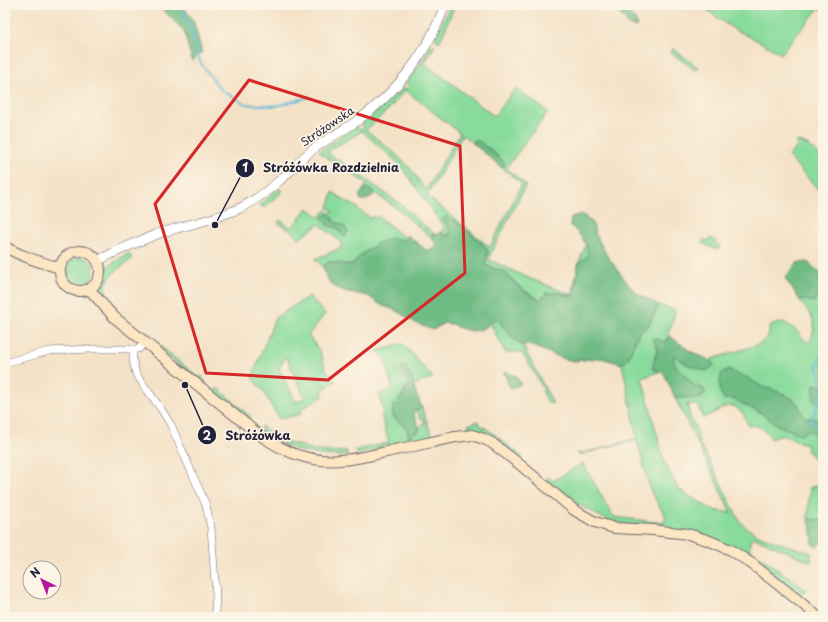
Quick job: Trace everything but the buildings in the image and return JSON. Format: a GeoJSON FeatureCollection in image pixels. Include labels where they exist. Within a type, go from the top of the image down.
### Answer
{"type":"FeatureCollection","features":[{"type":"Feature","properties":{"kind":"main road"},"geometry":{"type":"LineString","coordinates":[[5,247],[35,261],[60,268]]}},
{"type":"Feature","properties":{"kind":"main road"},"geometry":{"type":"LineString","coordinates":[[76,252],[84,252],[92,255],[97,261],[99,277],[95,284],[89,289],[82,291],[75,290],[68,287],[63,282],[60,275],[60,268],[63,260],[69,255],[76,252]]}},
{"type":"Feature","properties":{"kind":"main road"},"geometry":{"type":"LineString","coordinates":[[89,289],[114,317],[144,342],[253,430],[284,450],[302,457],[327,461],[341,461],[371,456],[454,437],[467,435],[477,437],[492,443],[574,510],[587,518],[614,528],[688,534],[710,541],[731,550],[752,564],[818,617]]}},
{"type":"Feature","properties":{"kind":"street","name":"Stróżowska"},"geometry":{"type":"LineString","coordinates":[[97,261],[128,246],[161,233],[236,210],[266,192],[312,150],[364,116],[392,91],[422,53],[445,5]]}},
{"type":"Feature","properties":{"kind":"street"},"geometry":{"type":"LineString","coordinates":[[5,363],[49,351],[139,349],[144,342]]}},
{"type":"Feature","properties":{"kind":"street"},"geometry":{"type":"LineString","coordinates":[[133,349],[133,360],[136,374],[171,425],[206,505],[211,528],[216,595],[214,617]]}},
{"type":"Feature","properties":{"kind":"highlighted area"},"geometry":{"type":"Polygon","coordinates":[[[249,80],[460,146],[465,273],[328,380],[206,373],[155,204],[249,80]]]}},
{"type":"Feature","properties":{"kind":"green space"},"geometry":{"type":"Polygon","coordinates":[[[158,5],[182,5],[193,20],[202,52],[192,61],[184,31],[158,5]]]}},
{"type":"Feature","properties":{"kind":"green space"},"geometry":{"type":"Polygon","coordinates":[[[450,5],[454,7],[439,42],[435,39],[450,5]]]}},
{"type":"Feature","properties":{"kind":"green space"},"geometry":{"type":"Polygon","coordinates":[[[701,5],[823,5],[823,10],[819,8],[781,54],[734,29],[701,5]]]}},
{"type":"Feature","properties":{"kind":"green space"},"geometry":{"type":"Polygon","coordinates":[[[619,8],[632,16],[637,23],[635,27],[627,24],[627,22],[617,11],[619,8]]]}},
{"type":"Feature","properties":{"kind":"green space"},"geometry":{"type":"Polygon","coordinates":[[[431,45],[435,46],[424,63],[494,116],[516,88],[548,112],[506,168],[526,185],[488,259],[526,277],[572,295],[578,265],[574,296],[560,293],[540,300],[521,288],[505,272],[485,265],[488,250],[480,241],[463,228],[450,230],[447,237],[440,232],[445,229],[407,174],[397,162],[362,131],[327,152],[399,203],[433,233],[432,238],[399,210],[369,189],[365,189],[361,193],[367,184],[320,153],[320,151],[356,126],[361,130],[364,128],[362,125],[363,122],[385,105],[403,87],[407,89],[409,86],[406,83],[422,62],[431,45]],[[405,90],[389,109],[366,130],[391,150],[413,172],[426,190],[460,133],[405,90]],[[463,135],[427,196],[490,247],[522,184],[502,168],[504,166],[504,162],[490,149],[480,142],[474,142],[475,145],[463,135]]]}},
{"type":"Feature","properties":{"kind":"green space"},"geometry":{"type":"Polygon","coordinates":[[[673,49],[699,68],[696,71],[670,52],[673,49]]]}},
{"type":"Feature","properties":{"kind":"green space"},"geometry":{"type":"Polygon","coordinates":[[[475,140],[480,142],[501,159],[504,162],[504,166],[502,168],[475,145],[475,140]]]}},
{"type":"Feature","properties":{"kind":"green space"},"geometry":{"type":"Polygon","coordinates":[[[797,141],[809,146],[822,158],[823,156],[823,195],[788,156],[798,146],[795,143],[797,141]]]}},
{"type":"Feature","properties":{"kind":"green space"},"geometry":{"type":"Polygon","coordinates":[[[278,189],[283,191],[264,208],[260,205],[278,189]]]}},
{"type":"Feature","properties":{"kind":"green space"},"geometry":{"type":"Polygon","coordinates":[[[365,189],[373,191],[374,194],[367,200],[361,200],[359,195],[365,189]]]}},
{"type":"Feature","properties":{"kind":"green space"},"geometry":{"type":"Polygon","coordinates":[[[333,192],[371,218],[373,216],[376,218],[378,216],[405,238],[402,241],[361,255],[352,265],[328,262],[323,267],[315,259],[341,248],[341,242],[319,224],[299,239],[293,232],[278,223],[280,220],[292,228],[307,208],[320,217],[327,210],[331,214],[333,211],[328,208],[333,192]]]}},
{"type":"Feature","properties":{"kind":"green space"},"geometry":{"type":"Polygon","coordinates":[[[327,214],[331,216],[335,223],[341,224],[346,228],[348,232],[344,237],[338,229],[328,226],[323,220],[323,216],[327,214]]]}},
{"type":"Feature","properties":{"kind":"green space"},"geometry":{"type":"Polygon","coordinates":[[[582,214],[592,222],[596,235],[607,256],[629,285],[638,294],[659,305],[648,326],[639,333],[628,359],[622,364],[601,358],[574,361],[532,346],[520,344],[496,318],[480,330],[470,331],[452,324],[444,323],[433,330],[416,323],[395,310],[381,305],[368,296],[337,288],[331,284],[327,278],[323,267],[328,262],[352,265],[361,255],[378,243],[393,237],[402,241],[407,235],[426,250],[431,250],[436,245],[436,242],[432,240],[433,233],[436,235],[440,232],[448,237],[450,230],[443,219],[447,216],[451,220],[453,219],[480,241],[488,251],[485,265],[505,272],[521,289],[540,300],[546,293],[560,293],[574,296],[578,265],[588,254],[584,241],[570,225],[571,217],[582,214]]]}},
{"type":"Feature","properties":{"kind":"green space"},"geometry":{"type":"Polygon","coordinates":[[[710,238],[716,240],[715,243],[720,246],[718,250],[702,243],[704,239],[708,241],[710,238]]]}},
{"type":"Feature","properties":{"kind":"green space"},"geometry":{"type":"Polygon","coordinates":[[[586,244],[588,254],[578,265],[586,244]]]}},
{"type":"Feature","properties":{"kind":"green space"},"geometry":{"type":"Polygon","coordinates":[[[129,253],[132,259],[115,272],[108,281],[106,293],[108,300],[102,292],[100,286],[105,271],[108,266],[129,253]]]}},
{"type":"Feature","properties":{"kind":"green space"},"geometry":{"type":"Polygon","coordinates":[[[80,257],[90,261],[94,271],[90,281],[80,285],[70,281],[66,271],[70,261],[80,257]]]}},
{"type":"Feature","properties":{"kind":"green space"},"geometry":{"type":"Polygon","coordinates":[[[808,262],[814,269],[823,274],[821,285],[814,302],[799,299],[785,278],[797,263],[808,262]]]}},
{"type":"Feature","properties":{"kind":"green space"},"geometry":{"type":"Polygon","coordinates":[[[823,279],[823,520],[808,519],[810,487],[814,487],[819,483],[820,475],[817,463],[808,452],[806,444],[782,436],[771,439],[767,432],[762,428],[748,425],[743,413],[734,406],[727,406],[703,418],[697,404],[687,404],[690,416],[699,435],[697,437],[739,520],[744,526],[755,533],[810,552],[811,562],[753,537],[751,539],[749,550],[806,590],[800,593],[796,592],[772,572],[744,552],[605,519],[578,504],[553,484],[550,486],[546,482],[548,477],[553,481],[583,463],[612,515],[615,517],[663,523],[666,517],[651,492],[637,440],[585,453],[580,456],[577,452],[581,454],[637,438],[622,364],[628,359],[639,333],[648,326],[659,305],[674,310],[675,314],[667,333],[671,337],[667,338],[666,342],[654,341],[657,350],[654,358],[661,371],[642,378],[664,461],[678,489],[713,510],[731,513],[675,398],[700,398],[692,384],[677,367],[674,355],[688,365],[714,365],[711,361],[712,359],[763,342],[768,336],[769,326],[784,322],[797,331],[807,343],[812,337],[814,325],[811,316],[799,299],[814,302],[823,279]]]}},
{"type":"Feature","properties":{"kind":"green space"},"geometry":{"type":"Polygon","coordinates":[[[309,296],[325,314],[308,335],[320,352],[326,370],[335,381],[322,390],[323,396],[301,409],[302,414],[279,419],[263,391],[252,378],[275,318],[309,296]],[[285,358],[279,369],[296,402],[305,397],[287,358],[285,358]]]}},
{"type":"Feature","properties":{"kind":"green space"},"geometry":{"type":"Polygon","coordinates":[[[496,318],[520,344],[522,344],[553,403],[549,404],[542,391],[544,390],[523,354],[519,352],[506,353],[490,323],[496,318]]]}},
{"type":"Feature","properties":{"kind":"green space"},"geometry":{"type":"Polygon","coordinates":[[[671,337],[690,351],[711,361],[714,365],[706,371],[688,365],[674,355],[673,359],[676,366],[692,384],[704,389],[705,394],[700,398],[675,398],[664,373],[653,369],[653,363],[658,348],[652,338],[666,342],[667,338],[671,337]]]}},
{"type":"Feature","properties":{"kind":"green space"},"geometry":{"type":"Polygon","coordinates":[[[153,340],[199,378],[202,376],[207,388],[153,344],[153,340]]]}},
{"type":"Feature","properties":{"kind":"green space"},"geometry":{"type":"Polygon","coordinates":[[[403,344],[433,378],[413,385],[412,378],[409,376],[410,374],[406,368],[402,370],[407,378],[409,386],[405,388],[405,393],[402,395],[402,398],[393,405],[394,417],[408,430],[408,435],[419,431],[419,427],[424,425],[424,419],[420,418],[417,410],[422,408],[432,436],[463,430],[464,432],[358,454],[355,450],[389,443],[381,414],[384,413],[379,395],[392,388],[385,358],[377,351],[403,344]]]}},
{"type":"Feature","properties":{"kind":"green space"},"geometry":{"type":"Polygon","coordinates":[[[405,366],[410,374],[409,376],[412,378],[413,385],[422,408],[413,412],[420,430],[414,432],[412,436],[408,435],[408,430],[394,417],[393,414],[393,405],[402,398],[402,395],[405,393],[404,390],[409,386],[401,369],[405,366]]]}},
{"type":"Feature","properties":{"kind":"green space"},"geometry":{"type":"Polygon","coordinates":[[[728,369],[765,388],[772,389],[793,399],[798,404],[804,417],[823,420],[823,445],[811,431],[806,431],[802,435],[777,425],[761,413],[733,399],[724,399],[720,390],[720,384],[722,373],[728,369]]]}},
{"type":"Feature","properties":{"kind":"green space"},"geometry":{"type":"Polygon","coordinates":[[[507,371],[511,375],[515,375],[521,384],[511,389],[504,373],[507,371]]]}},
{"type":"Feature","properties":{"kind":"green space"},"geometry":{"type":"Polygon","coordinates":[[[814,385],[819,385],[823,388],[823,402],[815,403],[813,399],[814,385]]]}},
{"type":"Feature","properties":{"kind":"green space"},"geometry":{"type":"Polygon","coordinates":[[[217,388],[251,417],[250,419],[243,417],[213,392],[217,388]]]}},
{"type":"Feature","properties":{"kind":"green space"},"geometry":{"type":"Polygon","coordinates":[[[478,421],[479,424],[496,435],[493,439],[467,431],[466,429],[470,428],[468,425],[478,421]]]}},
{"type":"Feature","properties":{"kind":"green space"},"geometry":{"type":"Polygon","coordinates":[[[261,426],[278,438],[294,444],[315,450],[330,452],[347,451],[347,455],[320,455],[296,450],[274,440],[260,429],[261,426]]]}},
{"type":"Feature","properties":{"kind":"green space"},"geometry":{"type":"Polygon","coordinates":[[[498,437],[523,456],[518,459],[497,441],[498,437]]]}},
{"type":"Feature","properties":{"kind":"green space"},"geometry":{"type":"Polygon","coordinates":[[[808,519],[823,520],[823,543],[817,547],[813,545],[812,530],[808,519]]]}},
{"type":"Feature","properties":{"kind":"waterway"},"geometry":{"type":"LineString","coordinates":[[179,5],[191,30],[200,62],[220,89],[245,104],[276,106],[310,97]]}},
{"type":"Feature","properties":{"kind":"waterway"},"geometry":{"type":"LineString","coordinates":[[823,351],[817,366],[823,387]]}},
{"type":"Feature","properties":{"kind":"waterway"},"geometry":{"type":"LineString","coordinates":[[823,392],[811,420],[823,431]]}},
{"type":"Feature","properties":{"kind":"place","name":"Stróżówka Rozdzielnia"},"geometry":{"type":"Point","coordinates":[215,225]}},
{"type":"Feature","properties":{"kind":"place","name":"Stróżówka"},"geometry":{"type":"Point","coordinates":[185,385]}}]}
